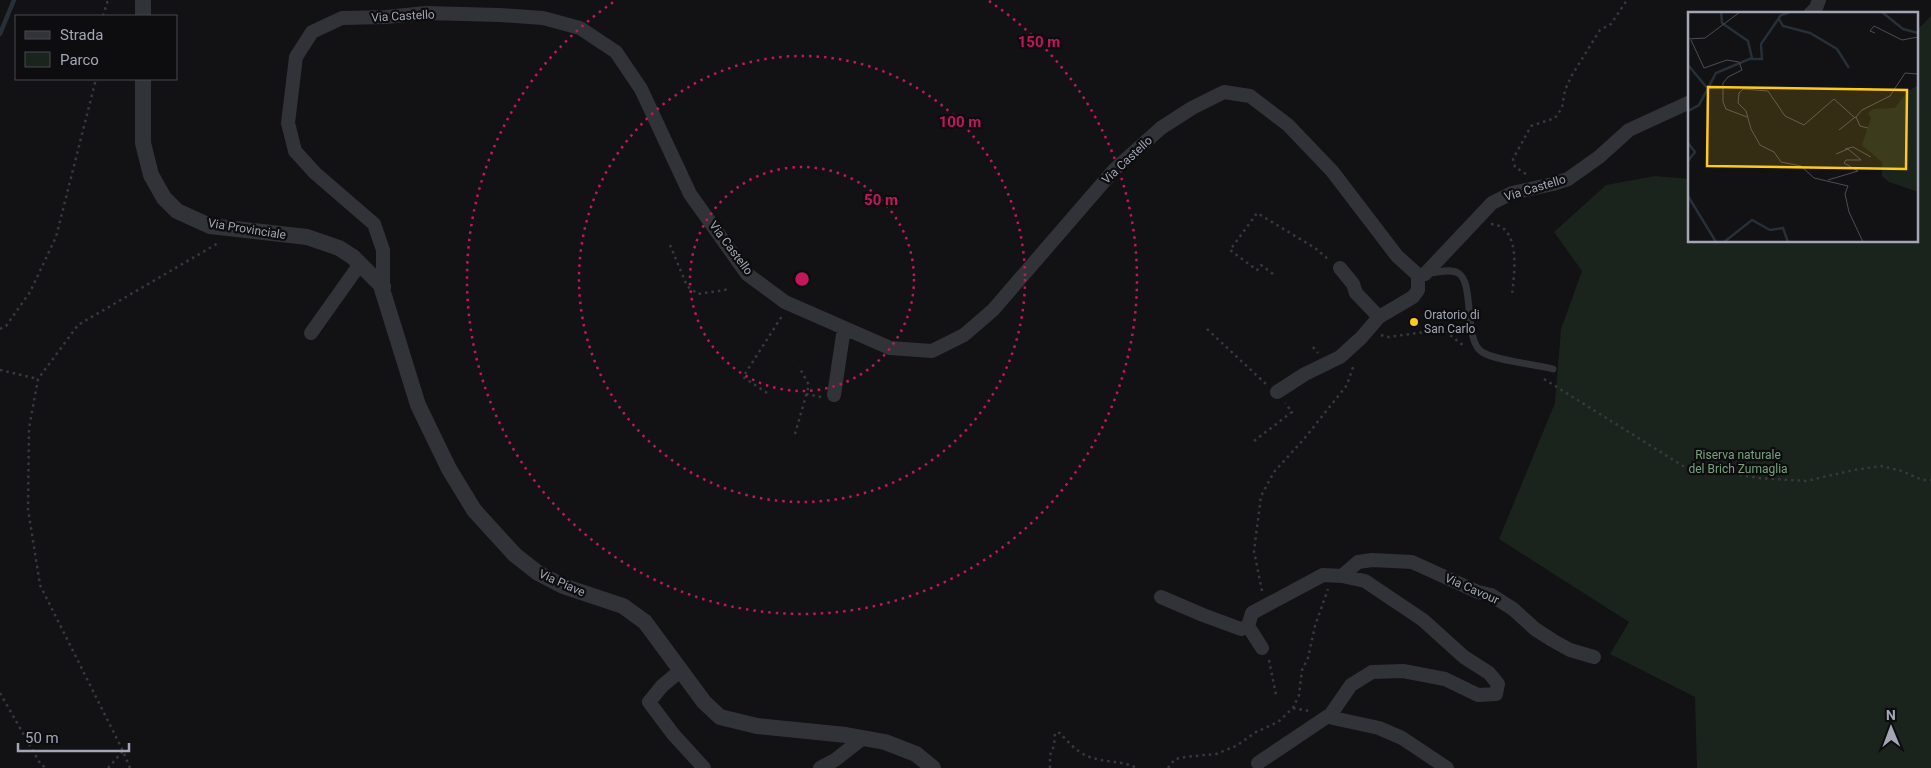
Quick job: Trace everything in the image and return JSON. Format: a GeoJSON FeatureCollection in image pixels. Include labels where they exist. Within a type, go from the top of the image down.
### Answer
{"type":"FeatureCollection","features":[{"type":"Feature","properties":{"kind":"street"},"geometry":{"type":"LineString","coordinates":[[143,0],[143,15]]}},
{"type":"Feature","properties":{"kind":"street"},"geometry":{"type":"LineString","coordinates":[[1812,12],[1819,0]]}},
{"type":"Feature","properties":{"kind":"street","name":"Via Castello"},"geometry":{"type":"LineString","coordinates":[[383,288],[383,250],[374,224],[315,173],[295,152],[288,122],[296,57],[312,32],[342,18],[386,17],[426,13],[543,18],[580,28],[616,52],[641,89],[690,194],[747,274],[788,304],[890,348],[932,351],[964,335],[993,310],[1114,170],[1161,128],[1192,108],[1224,92],[1250,96],[1288,125],[1332,171],[1397,256],[1421,274]]}},
{"type":"Feature","properties":{"kind":"street","name":"Via Provinciale"},"geometry":{"type":"LineString","coordinates":[[143,80],[143,143],[151,175],[164,198],[178,211],[210,226],[307,237],[339,248],[360,264],[383,288]]}},
{"type":"Feature","properties":{"kind":"street","name":"Via Castello"},"geometry":{"type":"LineString","coordinates":[[1277,392],[1305,374],[1340,357],[1379,317],[1414,296],[1418,290],[1421,274],[1492,203],[1512,193],[1568,179],[1599,157],[1629,130],[1688,103]]}},
{"type":"Feature","properties":{"kind":"street"},"geometry":{"type":"LineString","coordinates":[[311,333],[360,264]]}},
{"type":"Feature","properties":{"kind":"street"},"geometry":{"type":"LineString","coordinates":[[1340,268],[1353,284],[1356,293],[1379,317]]}},
{"type":"Feature","properties":{"kind":"street","name":"Via Piave"},"geometry":{"type":"LineString","coordinates":[[383,288],[393,328],[418,405],[449,469],[474,510],[515,556],[538,573],[563,586],[623,606],[645,622],[704,702],[720,717],[757,726],[886,742],[916,754],[933,768]]}},
{"type":"Feature","properties":{"kind":"street"},"geometry":{"type":"LineString","coordinates":[[834,395],[844,328]]}},
{"type":"Feature","properties":{"kind":"street","name":"Via Cavour"},"geometry":{"type":"LineString","coordinates":[[1342,576],[1358,562],[1372,560],[1412,562],[1478,592],[1491,595],[1513,608],[1535,629],[1552,640],[1570,650],[1594,656]]}},
{"type":"Feature","properties":{"kind":"street"},"geometry":{"type":"LineString","coordinates":[[1258,763],[1331,714],[1351,685],[1372,672],[1403,671],[1444,679],[1478,694],[1496,694],[1498,684],[1489,673],[1464,656],[1399,602],[1365,581],[1342,576],[1323,575],[1252,613],[1248,626],[1262,648]]}},
{"type":"Feature","properties":{"kind":"street"},"geometry":{"type":"LineString","coordinates":[[1162,597],[1202,616],[1241,629],[1248,626]]}},
{"type":"Feature","properties":{"kind":"street"},"geometry":{"type":"LineString","coordinates":[[680,671],[662,686],[649,702],[673,734],[704,768]]}},
{"type":"Feature","properties":{"kind":"street"},"geometry":{"type":"LineString","coordinates":[[1331,714],[1334,718],[1379,728],[1402,738],[1447,768]]}},
{"type":"Feature","properties":{"kind":"street"},"geometry":{"type":"LineString","coordinates":[[820,768],[835,760],[863,738]]}},
{"type":"Feature","properties":{"kind":"lane"},"geometry":{"type":"LineString","coordinates":[[1421,274],[1452,270],[1460,273],[1466,282],[1476,345],[1481,352],[1493,357],[1553,369]]}},
{"type":"Feature","properties":{"kind":"path"},"geometry":{"type":"LineString","coordinates":[[103,15],[108,0]]}},
{"type":"Feature","properties":{"kind":"path"},"geometry":{"type":"LineString","coordinates":[[1530,177],[1514,167],[1513,159],[1531,126],[1555,118],[1562,108],[1565,90],[1572,75],[1600,30],[1610,24],[1627,0]]}},
{"type":"Feature","properties":{"kind":"path"},"geometry":{"type":"LineString","coordinates":[[0,329],[6,326],[30,292],[56,237],[96,80]]}},
{"type":"Feature","properties":{"kind":"path"},"geometry":{"type":"LineString","coordinates":[[1273,274],[1261,265],[1257,270],[1230,250],[1256,213],[1315,248],[1340,268]]}},
{"type":"Feature","properties":{"kind":"path"},"geometry":{"type":"LineString","coordinates":[[1470,226],[1496,225],[1509,234],[1514,243],[1512,295]]}},
{"type":"Feature","properties":{"kind":"path"},"geometry":{"type":"LineString","coordinates":[[130,768],[40,585],[28,509],[29,428],[38,379],[78,325],[242,230]]}},
{"type":"Feature","properties":{"kind":"path"},"geometry":{"type":"LineString","coordinates":[[670,246],[687,286],[698,294],[725,290],[730,287]]}},
{"type":"Feature","properties":{"kind":"path"},"geometry":{"type":"LineString","coordinates":[[767,394],[743,377],[777,326],[788,304]]}},
{"type":"Feature","properties":{"kind":"path"},"geometry":{"type":"LineString","coordinates":[[1207,329],[1254,374]]}},
{"type":"Feature","properties":{"kind":"path"},"geometry":{"type":"LineString","coordinates":[[1367,331],[1388,337],[1440,330],[1446,331],[1470,350]]}},
{"type":"Feature","properties":{"kind":"path"},"geometry":{"type":"LineString","coordinates":[[1265,605],[1254,550],[1261,496],[1274,472],[1304,439],[1347,385],[1355,360]]}},
{"type":"Feature","properties":{"kind":"path"},"geometry":{"type":"LineString","coordinates":[[795,434],[809,385],[799,367]]}},
{"type":"Feature","properties":{"kind":"path"},"geometry":{"type":"LineString","coordinates":[[0,370],[38,379]]}},
{"type":"Feature","properties":{"kind":"path"},"geometry":{"type":"LineString","coordinates":[[1537,377],[1545,380],[1683,466],[1759,478],[1806,481],[1881,466],[1902,471],[1922,480],[1931,480]]}},
{"type":"Feature","properties":{"kind":"path"},"geometry":{"type":"LineString","coordinates":[[1254,441],[1292,412],[1277,392]]}},
{"type":"Feature","properties":{"kind":"path"},"geometry":{"type":"LineString","coordinates":[[1168,768],[1175,759],[1185,756],[1216,754],[1236,746],[1256,732],[1278,722],[1293,708],[1299,695],[1302,670],[1308,658],[1315,626],[1325,596],[1329,588],[1342,576]]}},
{"type":"Feature","properties":{"kind":"path"},"geometry":{"type":"LineString","coordinates":[[1262,648],[1272,669],[1276,695]]}},
{"type":"Feature","properties":{"kind":"path"},"geometry":{"type":"LineString","coordinates":[[0,693],[41,765],[48,768]]}},
{"type":"Feature","properties":{"kind":"path"},"geometry":{"type":"LineString","coordinates":[[1050,768],[1050,755],[1054,746],[1055,734],[1060,733],[1086,756],[1111,762],[1123,762],[1137,768]]}},
{"type":"Feature","properties":{"kind":"path"},"geometry":{"type":"LineString","coordinates":[[108,768],[123,751]]}},
{"type":"Feature","properties":{"kind":"green space","name":"Riserva naturale del Brich Zumaglia"},"geometry":{"type":"Polygon","coordinates":[[[1931,16],[1931,768],[1697,768],[1695,697],[1610,654],[1629,622],[1499,539],[1555,403],[1561,329],[1582,271],[1554,232],[1606,185],[1655,176],[1688,179],[1688,242],[1918,242],[1918,29],[1931,16]]]}},
{"type":"Feature","properties":{"kind":"waterway"},"geometry":{"type":"LineString","coordinates":[[0,34],[14,0]]}},
{"type":"Feature","properties":{"kind":"place","name":"Oratorio di San Carlo"},"geometry":{"type":"Point","coordinates":[1414,322]}}]}
